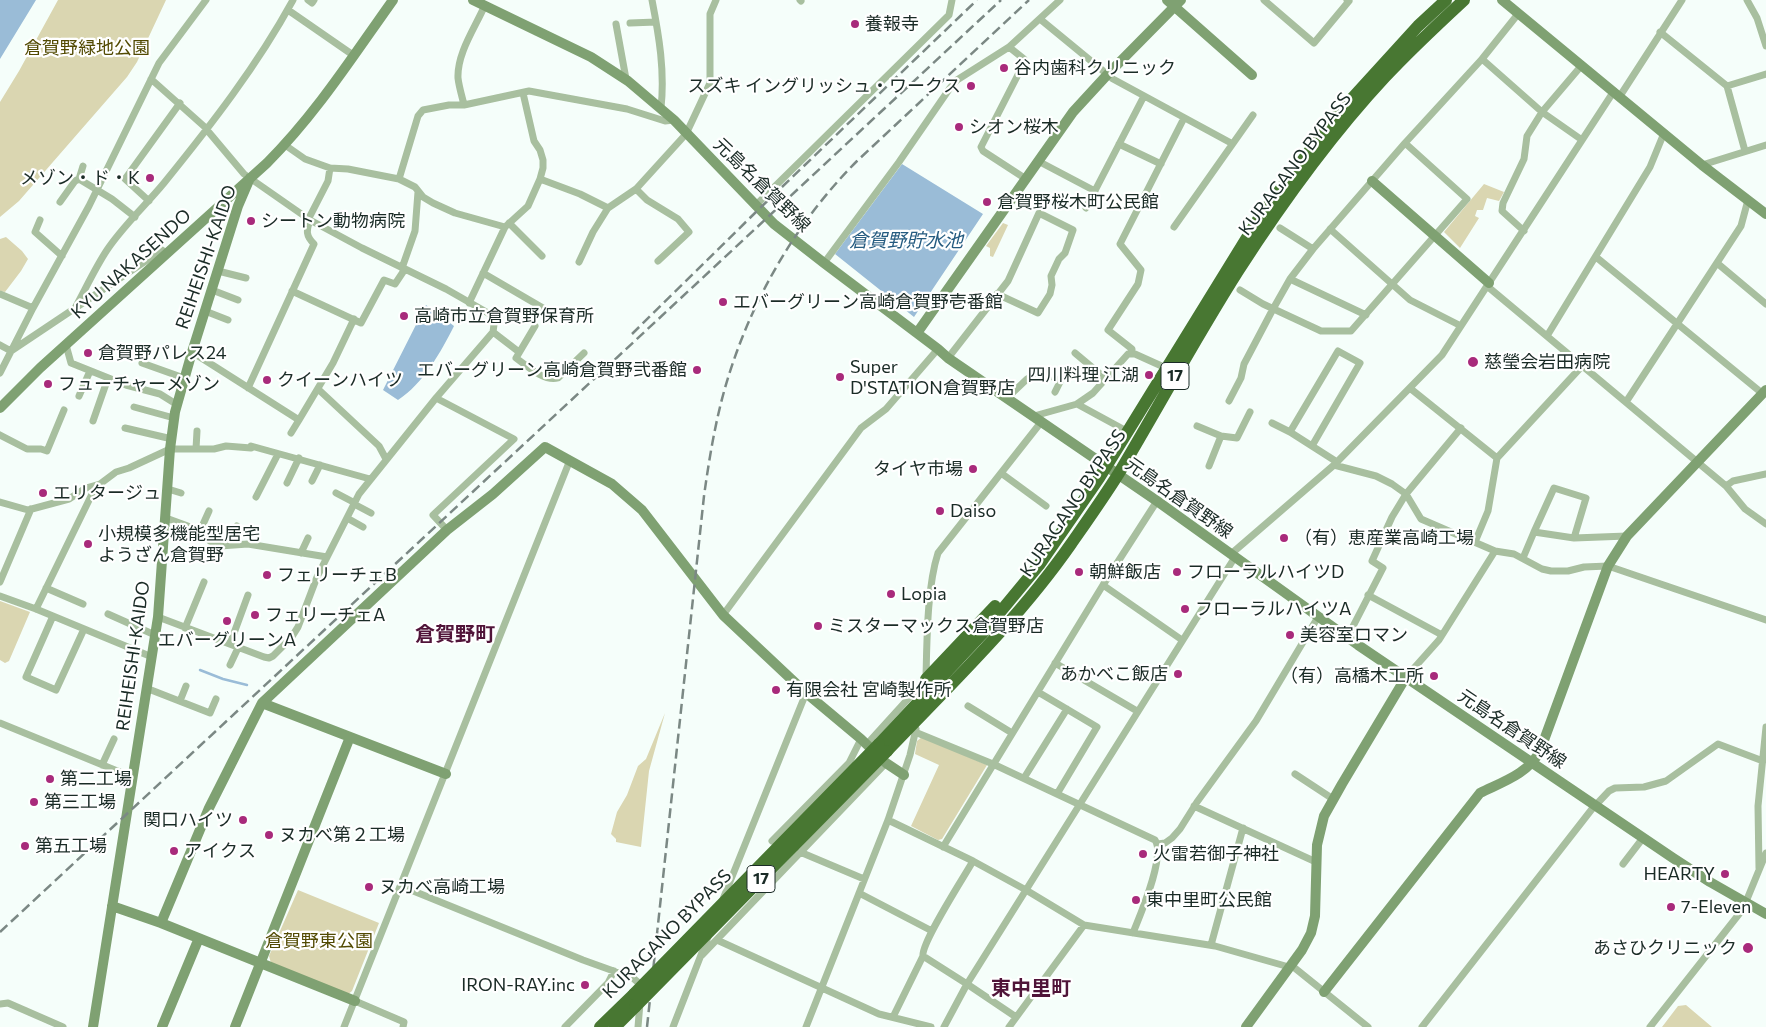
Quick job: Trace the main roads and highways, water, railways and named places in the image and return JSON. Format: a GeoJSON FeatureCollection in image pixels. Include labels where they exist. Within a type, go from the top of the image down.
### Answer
{"type":"FeatureCollection","features":[{"type":"Feature","properties":{"kind":"highway","name":"KURAGANO BYPASS"},"geometry":{"type":"LineString","coordinates":[[600,1027],[876,748],[973,660],[1019,600],[1106,466],[1261,215],[1336,116],[1418,26],[1446,0]]}},
{"type":"Feature","properties":{"kind":"highway","name":"KURAGANO BYPASS"},"geometry":{"type":"LineString","coordinates":[[1019,600],[1069,546],[1118,475],[1237,273],[1296,186],[1385,77],[1464,0]]}},
{"type":"Feature","properties":{"kind":"highway"},"geometry":{"type":"LineString","coordinates":[[916,729],[962,685],[1018,624],[1019,600],[1000,600],[926,681]]}},
{"type":"Feature","properties":{"kind":"highway","name":"KURAGANO BYPASS"},"geometry":{"type":"LineString","coordinates":[[615,1027],[636,1007],[876,748]]}},
{"type":"Feature","properties":{"kind":"water"},"geometry":{"type":"Polygon","coordinates":[[[0,0],[36,0],[0,59],[0,0]]]}},
{"type":"Feature","properties":{"kind":"water","name":"倉賀野貯水池"},"geometry":{"type":"Polygon","coordinates":[[[902,164],[983,214],[914,317],[835,254],[902,164]]]}},
{"type":"Feature","properties":{"kind":"water"},"geometry":{"type":"Polygon","coordinates":[[[426,305],[454,326],[437,357],[423,376],[398,400],[383,390],[426,305]]]}},
{"type":"Feature","properties":{"kind":"waterway"},"geometry":{"type":"LineString","coordinates":[[200,670],[223,679],[247,685]]}},
{"type":"Feature","properties":{"kind":"railway"},"geometry":{"type":"LineString","coordinates":[[632,334],[977,0]]}},
{"type":"Feature","properties":{"kind":"railway"},"geometry":{"type":"LineString","coordinates":[[0,932],[1001,0]]}},
{"type":"Feature","properties":{"kind":"railway"},"geometry":{"type":"LineString","coordinates":[[647,1027],[704,496],[718,415],[735,357],[747,326],[777,266],[794,238],[835,185],[857,161],[1029,0]]}},
{"type":"Feature","properties":{"kind":"place","name":"養報寺"},"geometry":{"type":"Point","coordinates":[855,24]}},
{"type":"Feature","properties":{"kind":"place","name":"谷内歯科クリニック"},"geometry":{"type":"Point","coordinates":[1004,68]}},
{"type":"Feature","properties":{"kind":"place","name":"スズキ イングリッシュ・ワークス"},"geometry":{"type":"Point","coordinates":[971,86]}},
{"type":"Feature","properties":{"kind":"place","name":"シオン桜木"},"geometry":{"type":"Point","coordinates":[959,127]}},
{"type":"Feature","properties":{"kind":"place","name":"メゾン・ド・K"},"geometry":{"type":"Point","coordinates":[150,178]}},
{"type":"Feature","properties":{"kind":"place","name":"倉賀野桜木町公民館"},"geometry":{"type":"Point","coordinates":[987,202]}},
{"type":"Feature","properties":{"kind":"place","name":"シートン動物病院"},"geometry":{"type":"Point","coordinates":[251,221]}},
{"type":"Feature","properties":{"kind":"place","name":"エバーグリーン高崎倉賀野壱番館"},"geometry":{"type":"Point","coordinates":[723,302]}},
{"type":"Feature","properties":{"kind":"place","name":"高崎市立倉賀野保育所"},"geometry":{"type":"Point","coordinates":[404,316]}},
{"type":"Feature","properties":{"kind":"place","name":"倉賀野パレス24"},"geometry":{"type":"Point","coordinates":[88,353]}},
{"type":"Feature","properties":{"kind":"place","name":"慈瑩会岩田病院"},"geometry":{"type":"Point","coordinates":[1473,362]}},
{"type":"Feature","properties":{"kind":"place","name":"エバーグリーン高崎倉賀野弐番館"},"geometry":{"type":"Point","coordinates":[697,370]}},
{"type":"Feature","properties":{"kind":"place","name":"四川料理 江湖"},"geometry":{"type":"Point","coordinates":[1149,375]}},
{"type":"Feature","properties":{"kind":"place","name":"Super D'STATION倉賀野店"},"geometry":{"type":"Point","coordinates":[840,377]}},
{"type":"Feature","properties":{"kind":"place","name":"クイーンハイツ"},"geometry":{"type":"Point","coordinates":[267,380]}},
{"type":"Feature","properties":{"kind":"place","name":"フューチャーメゾン"},"geometry":{"type":"Point","coordinates":[48,384]}},
{"type":"Feature","properties":{"kind":"place","name":"タイヤ市場"},"geometry":{"type":"Point","coordinates":[973,469]}},
{"type":"Feature","properties":{"kind":"place","name":"エリタージュ"},"geometry":{"type":"Point","coordinates":[43,493]}},
{"type":"Feature","properties":{"kind":"place","name":"Daiso"},"geometry":{"type":"Point","coordinates":[940,511]}},
{"type":"Feature","properties":{"kind":"place","name":"（有）恵産業高崎工場"},"geometry":{"type":"Point","coordinates":[1284,538]}},
{"type":"Feature","properties":{"kind":"place","name":"小規模多機能型居宅 ようざん倉賀野"},"geometry":{"type":"Point","coordinates":[88,544]}},
{"type":"Feature","properties":{"kind":"place","name":"朝鮮飯店"},"geometry":{"type":"Point","coordinates":[1079,572]}},
{"type":"Feature","properties":{"kind":"place","name":"フローラルハイツD"},"geometry":{"type":"Point","coordinates":[1177,572]}},
{"type":"Feature","properties":{"kind":"place","name":"フェリーチェB"},"geometry":{"type":"Point","coordinates":[267,575]}},
{"type":"Feature","properties":{"kind":"place","name":"Lopia"},"geometry":{"type":"Point","coordinates":[891,594]}},
{"type":"Feature","properties":{"kind":"place","name":"フローラルハイツA"},"geometry":{"type":"Point","coordinates":[1185,609]}},
{"type":"Feature","properties":{"kind":"place","name":"フェリーチェA"},"geometry":{"type":"Point","coordinates":[255,615]}},
{"type":"Feature","properties":{"kind":"place","name":"エバーグリーンA"},"geometry":{"type":"Point","coordinates":[227,621]}},
{"type":"Feature","properties":{"kind":"place","name":"ミスターマックス倉賀野店"},"geometry":{"type":"Point","coordinates":[818,626]}},
{"type":"Feature","properties":{"kind":"place","name":"美容室ロマン"},"geometry":{"type":"Point","coordinates":[1290,635]}},
{"type":"Feature","properties":{"kind":"place","name":"あかべこ飯店"},"geometry":{"type":"Point","coordinates":[1178,674]}},
{"type":"Feature","properties":{"kind":"place","name":"（有）高橋木工所"},"geometry":{"type":"Point","coordinates":[1434,676]}},
{"type":"Feature","properties":{"kind":"place","name":"有限会社 宮崎製作所"},"geometry":{"type":"Point","coordinates":[776,690]}},
{"type":"Feature","properties":{"kind":"place","name":"第二工場"},"geometry":{"type":"Point","coordinates":[50,779]}},
{"type":"Feature","properties":{"kind":"place","name":"第三工場"},"geometry":{"type":"Point","coordinates":[34,802]}},
{"type":"Feature","properties":{"kind":"place","name":"関口ハイツ"},"geometry":{"type":"Point","coordinates":[243,820]}},
{"type":"Feature","properties":{"kind":"place","name":"ヌカべ第２工場"},"geometry":{"type":"Point","coordinates":[269,835]}},
{"type":"Feature","properties":{"kind":"place","name":"第五工場"},"geometry":{"type":"Point","coordinates":[25,846]}},
{"type":"Feature","properties":{"kind":"place","name":"アイクス"},"geometry":{"type":"Point","coordinates":[174,851]}},
{"type":"Feature","properties":{"kind":"place","name":"火雷若御子神社"},"geometry":{"type":"Point","coordinates":[1143,854]}},
{"type":"Feature","properties":{"kind":"place","name":"HEARTY"},"geometry":{"type":"Point","coordinates":[1725,874]}},
{"type":"Feature","properties":{"kind":"place","name":"ヌカべ高崎工場"},"geometry":{"type":"Point","coordinates":[369,887]}},
{"type":"Feature","properties":{"kind":"place","name":"東中里町公民館"},"geometry":{"type":"Point","coordinates":[1136,900]}},
{"type":"Feature","properties":{"kind":"place","name":"7-Eleven"},"geometry":{"type":"Point","coordinates":[1671,907]}},
{"type":"Feature","properties":{"kind":"place","name":"あさひクリニック"},"geometry":{"type":"Point","coordinates":[1748,948]}},
{"type":"Feature","properties":{"kind":"place","name":"IRON-RAY.inc"},"geometry":{"type":"Point","coordinates":[585,985]}},
{"type":"Feature","properties":{"kind":"district","name":"倉賀野町"},"geometry":{"type":"Point","coordinates":[455,634]}},
{"type":"Feature","properties":{"kind":"district","name":"東中里町"},"geometry":{"type":"Point","coordinates":[1031,988]}},
{"type":"Feature","properties":{"kind":"park label","name":"倉賀野緑地公園"},"geometry":{"type":"Point","coordinates":[87,48]}},
{"type":"Feature","properties":{"kind":"park label","name":"倉賀野東公園"},"geometry":{"type":"Point","coordinates":[319,941]}}]}
